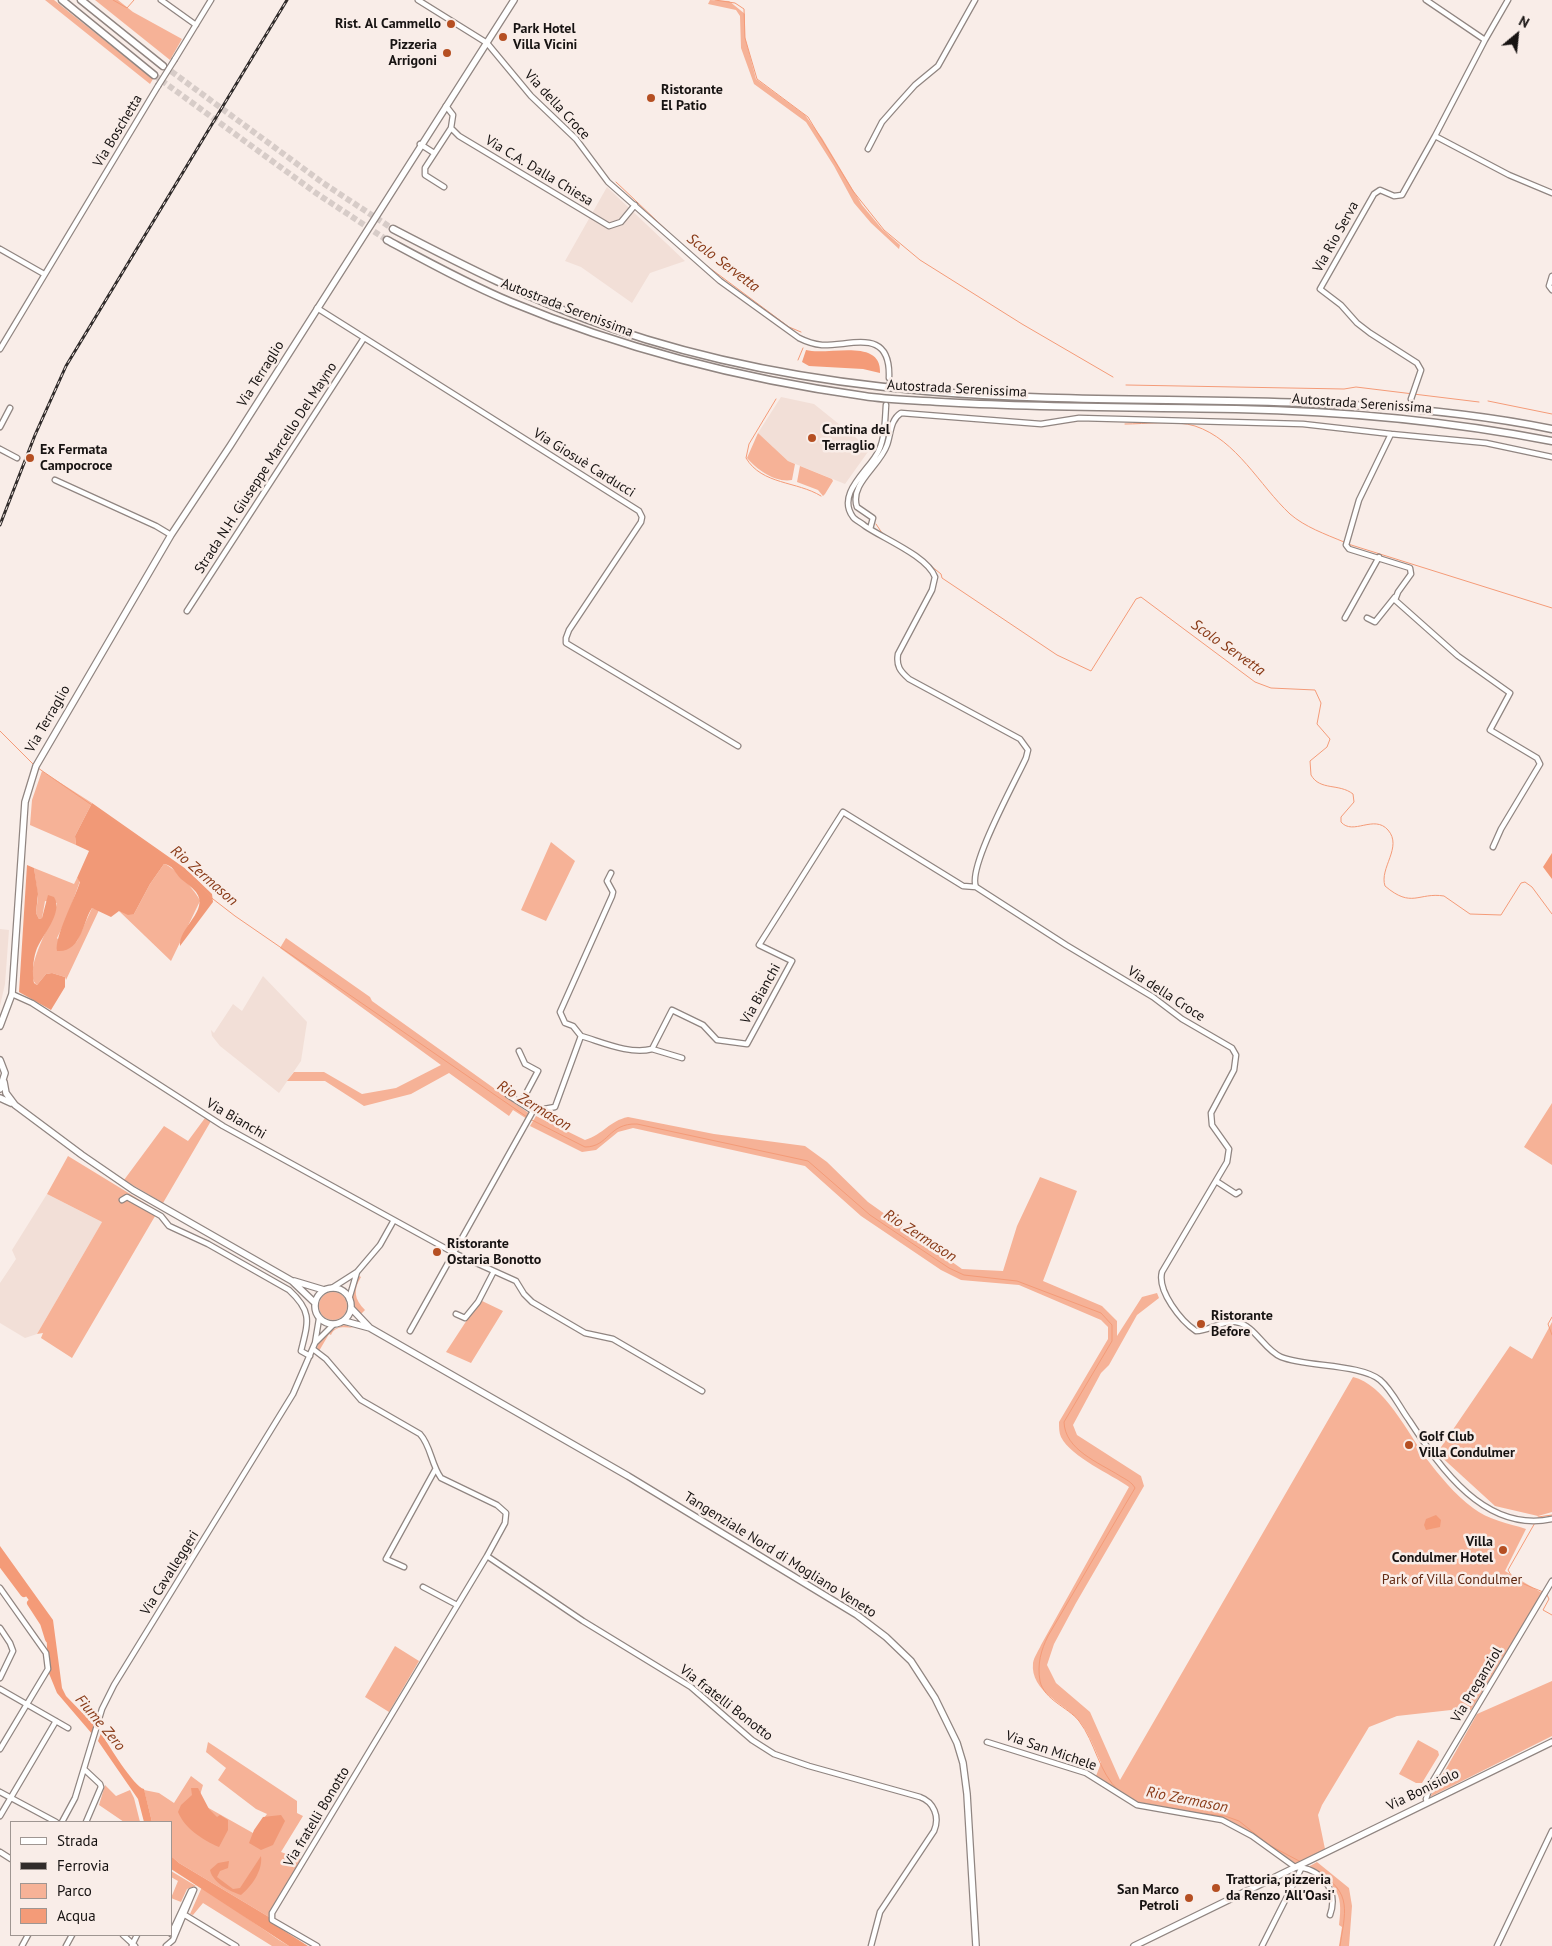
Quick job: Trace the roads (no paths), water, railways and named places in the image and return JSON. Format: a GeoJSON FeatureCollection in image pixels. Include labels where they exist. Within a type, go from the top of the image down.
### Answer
{"type":"FeatureCollection","features":[{"type":"Feature","properties":{"kind":"highway"},"geometry":{"type":"LineString","coordinates":[[62,0],[154,75]]}},
{"type":"Feature","properties":{"kind":"highway"},"geometry":{"type":"LineString","coordinates":[[81,0],[163,66]]}},
{"type":"Feature","properties":{"kind":"highway","name":"Autostrada Serenissima"},"geometry":{"type":"LineString","coordinates":[[393,229],[516,290],[610,327],[734,362],[799,375],[870,385],[978,394],[1361,404],[1498,419],[1552,429]]}},
{"type":"Feature","properties":{"kind":"highway","name":"Autostrada Serenissima"},"geometry":{"type":"LineString","coordinates":[[387,240],[446,271],[556,320],[659,354],[731,373],[866,396],[987,405],[1238,409],[1355,415],[1450,424],[1552,441]]}},
{"type":"Feature","properties":{"kind":"main road","name":"Via Terraglio"},"geometry":{"type":"LineString","coordinates":[[0,1026],[12,994],[25,802],[36,766],[171,535],[514,0]]}},
{"type":"Feature","properties":{"kind":"main road"},"geometry":{"type":"LineString","coordinates":[[0,1060],[4,1071],[4,1082],[8,1096],[15,1105]]}},
{"type":"Feature","properties":{"kind":"main road"},"geometry":{"type":"LineString","coordinates":[[0,1089],[4,1082]]}},
{"type":"Feature","properties":{"kind":"main road"},"geometry":{"type":"LineString","coordinates":[[0,1098],[15,1105],[82,1155],[134,1190],[292,1281],[315,1303],[319,1319],[333,1325],[344,1321],[370,1328]]}},
{"type":"Feature","properties":{"kind":"main road"},"geometry":{"type":"LineString","coordinates":[[292,1281],[324,1290],[332,1288],[340,1290],[349,1299],[351,1308],[370,1328]]}},
{"type":"Feature","properties":{"kind":"main road"},"geometry":{"type":"LineString","coordinates":[[315,1303],[324,1290]]}},
{"type":"Feature","properties":{"kind":"main road"},"geometry":{"type":"LineString","coordinates":[[344,1321],[351,1308]]}},
{"type":"Feature","properties":{"kind":"main road","name":"Tangenziale Nord di Mogliano Veneto"},"geometry":{"type":"LineString","coordinates":[[370,1328],[628,1476],[858,1615],[886,1637],[911,1661],[925,1679],[945,1715],[963,1763],[973,1875],[976,1946]]}},
{"type":"Feature","properties":{"kind":"main road","name":"Via Bonisiolo"},"geometry":{"type":"LineString","coordinates":[[1134,1946],[1552,1742]]}},
{"type":"Feature","properties":{"kind":"street"},"geometry":{"type":"LineString","coordinates":[[161,0],[196,25]]}},
{"type":"Feature","properties":{"kind":"street","name":"Via Boschetta"},"geometry":{"type":"LineString","coordinates":[[0,349],[211,0]]}},
{"type":"Feature","properties":{"kind":"street","name":"Via della Croce"},"geometry":{"type":"LineString","coordinates":[[418,0],[487,42],[531,96],[576,139],[608,182],[720,281],[799,338],[810,343],[823,345],[861,341],[873,344],[883,351],[887,359],[889,378]]}},
{"type":"Feature","properties":{"kind":"street"},"geometry":{"type":"LineString","coordinates":[[868,149],[882,122],[915,86],[938,66],[975,0]]}},
{"type":"Feature","properties":{"kind":"street"},"geometry":{"type":"LineString","coordinates":[[1426,0],[1485,40]]}},
{"type":"Feature","properties":{"kind":"street"},"geometry":{"type":"LineString","coordinates":[[1508,0],[1435,136],[1509,175],[1552,193]]}},
{"type":"Feature","properties":{"kind":"street"},"geometry":{"type":"LineString","coordinates":[[444,187],[425,175],[425,168],[451,128],[452,113],[446,106]]}},
{"type":"Feature","properties":{"kind":"street","name":"Via C.A. Dalla Chiesa"},"geometry":{"type":"LineString","coordinates":[[451,128],[476,147],[609,226],[621,222],[635,205]]}},
{"type":"Feature","properties":{"kind":"street","name":"Via Rio Serva"},"geometry":{"type":"LineString","coordinates":[[1412,395],[1421,370],[1417,363],[1356,323],[1341,304],[1320,289],[1374,194],[1380,190],[1394,196],[1402,195],[1435,136]]}},
{"type":"Feature","properties":{"kind":"street"},"geometry":{"type":"LineString","coordinates":[[420,144],[434,153]]}},
{"type":"Feature","properties":{"kind":"street"},"geometry":{"type":"LineString","coordinates":[[0,249],[44,274]]}},
{"type":"Feature","properties":{"kind":"street"},"geometry":{"type":"LineString","coordinates":[[1552,276],[1549,282],[1552,290]]}},
{"type":"Feature","properties":{"kind":"street","name":"Via Giosuè Carducci"},"geometry":{"type":"LineString","coordinates":[[317,308],[639,512],[642,517],[641,522],[569,630],[566,643],[738,746]]}},
{"type":"Feature","properties":{"kind":"street","name":"Strada N.H. Giuseppe Marcello Del Mayno"},"geometry":{"type":"LineString","coordinates":[[187,610],[364,338]]}},
{"type":"Feature","properties":{"kind":"street"},"geometry":{"type":"LineString","coordinates":[[886,405],[884,434],[879,450],[850,492],[849,507],[853,518],[912,555],[931,570],[935,577],[932,590],[898,654],[897,662],[900,670],[909,679],[1020,740],[1028,750],[974,871],[976,887]]}},
{"type":"Feature","properties":{"kind":"street"},"geometry":{"type":"LineString","coordinates":[[0,427],[10,408]]}},
{"type":"Feature","properties":{"kind":"street"},"geometry":{"type":"LineString","coordinates":[[870,529],[873,518],[857,507],[856,495],[861,484],[882,455],[893,421],[901,413],[1041,424],[1079,418],[1303,424],[1486,443],[1552,457]]}},
{"type":"Feature","properties":{"kind":"street"},"geometry":{"type":"LineString","coordinates":[[1367,618],[1375,622],[1412,574],[1404,565],[1349,549],[1346,542],[1359,500],[1391,434]]}},
{"type":"Feature","properties":{"kind":"street"},"geometry":{"type":"LineString","coordinates":[[0,449],[17,458]]}},
{"type":"Feature","properties":{"kind":"street"},"geometry":{"type":"LineString","coordinates":[[55,480],[156,526],[171,535]]}},
{"type":"Feature","properties":{"kind":"street"},"geometry":{"type":"LineString","coordinates":[[1345,618],[1379,557]]}},
{"type":"Feature","properties":{"kind":"street"},"geometry":{"type":"LineString","coordinates":[[1396,596],[1395,600],[1399,604],[1458,656],[1509,690],[1510,696],[1491,725],[1490,730],[1540,760],[1538,768],[1501,829],[1493,847]]}},
{"type":"Feature","properties":{"kind":"street","name":"Via Bianchi"},"geometry":{"type":"LineString","coordinates":[[652,1049],[672,1010],[703,1025],[717,1040],[747,1044],[792,961],[758,945],[843,812],[963,886],[976,887]]}},
{"type":"Feature","properties":{"kind":"street"},"geometry":{"type":"LineString","coordinates":[[611,873],[607,881],[613,892],[612,896],[560,1012],[565,1023],[573,1026],[581,1036],[619,1047],[652,1049],[682,1058]]}},
{"type":"Feature","properties":{"kind":"street","name":"Via della Croce"},"geometry":{"type":"LineString","coordinates":[[976,887],[1153,997],[1182,1019],[1232,1048],[1236,1055],[1234,1070],[1211,1113],[1212,1125],[1229,1149],[1227,1162],[1168,1260],[1160,1278],[1166,1296],[1189,1326],[1196,1332],[1236,1322],[1248,1328],[1279,1356],[1372,1375],[1387,1389],[1432,1455],[1472,1496],[1495,1514],[1532,1522],[1552,1519]]}},
{"type":"Feature","properties":{"kind":"street","name":"Via Bianchi"},"geometry":{"type":"LineString","coordinates":[[12,994],[32,1002],[223,1126],[454,1253],[518,1282],[527,1298],[555,1315],[586,1333],[613,1339],[702,1391]]}},
{"type":"Feature","properties":{"kind":"street"},"geometry":{"type":"LineString","coordinates":[[410,1330],[532,1113],[555,1107],[581,1036]]}},
{"type":"Feature","properties":{"kind":"street"},"geometry":{"type":"LineString","coordinates":[[519,1051],[525,1064],[538,1071],[521,1103]]}},
{"type":"Feature","properties":{"kind":"street"},"geometry":{"type":"LineString","coordinates":[[508,1095],[532,1113]]}},
{"type":"Feature","properties":{"kind":"street"},"geometry":{"type":"LineString","coordinates":[[1216,1181],[1236,1194],[1239,1192]]}},
{"type":"Feature","properties":{"kind":"street"},"geometry":{"type":"LineString","coordinates":[[122,1200],[127,1197],[160,1216],[169,1226],[208,1244],[289,1290],[306,1311],[308,1320],[307,1331],[301,1351],[310,1356]]}},
{"type":"Feature","properties":{"kind":"street"},"geometry":{"type":"LineString","coordinates":[[332,1288],[358,1272],[380,1245],[394,1220]]}},
{"type":"Feature","properties":{"kind":"street"},"geometry":{"type":"LineString","coordinates":[[456,1314],[465,1318],[478,1302],[494,1271]]}},
{"type":"Feature","properties":{"kind":"street"},"geometry":{"type":"LineString","coordinates":[[349,1299],[358,1272]]}},
{"type":"Feature","properties":{"kind":"street","name":"Via Cavalleggeri"},"geometry":{"type":"LineString","coordinates":[[63,1821],[75,1798],[102,1709],[114,1685],[294,1394],[315,1343],[319,1319]]}},
{"type":"Feature","properties":{"kind":"street"},"geometry":{"type":"LineString","coordinates":[[315,1343],[333,1325]]}},
{"type":"Feature","properties":{"kind":"street"},"geometry":{"type":"LineString","coordinates":[[313,1349],[326,1359],[361,1400],[420,1434],[425,1439],[435,1470],[386,1559],[404,1567]]}},
{"type":"Feature","properties":{"kind":"street","name":"Via fratelli Bonotto"},"geometry":{"type":"LineString","coordinates":[[317,1946],[272,1920],[272,1913],[488,1556],[505,1523],[506,1513],[497,1505],[441,1478],[435,1470]]}},
{"type":"Feature","properties":{"kind":"street","name":"Via fratelli Bonotto"},"geometry":{"type":"LineString","coordinates":[[488,1556],[583,1620],[691,1687],[752,1740],[774,1754],[809,1766],[924,1798],[932,1806],[937,1817],[934,1831],[880,1912],[871,1946]]}},
{"type":"Feature","properties":{"kind":"street","name":"Via Preganziol"},"geometry":{"type":"LineString","coordinates":[[1427,1802],[1426,1799],[1431,1784],[1551,1584]]}},
{"type":"Feature","properties":{"kind":"street"},"geometry":{"type":"LineString","coordinates":[[422,1587],[457,1606]]}},
{"type":"Feature","properties":{"kind":"street"},"geometry":{"type":"LineString","coordinates":[[0,1588],[46,1653],[48,1669],[0,1749]]}},
{"type":"Feature","properties":{"kind":"street"},"geometry":{"type":"LineString","coordinates":[[0,1628],[13,1651],[0,1678]]}},
{"type":"Feature","properties":{"kind":"street"},"geometry":{"type":"LineString","coordinates":[[0,1690],[68,1728]]}},
{"type":"Feature","properties":{"kind":"street"},"geometry":{"type":"LineString","coordinates":[[0,1816],[56,1721]]}},
{"type":"Feature","properties":{"kind":"street","name":"Via San Michele"},"geometry":{"type":"LineString","coordinates":[[987,1742],[1086,1773],[1137,1805],[1222,1820],[1252,1836],[1295,1866]]}},
{"type":"Feature","properties":{"kind":"street"},"geometry":{"type":"LineString","coordinates":[[84,1769],[100,1784],[86,1821]]}},
{"type":"Feature","properties":{"kind":"street"},"geometry":{"type":"LineString","coordinates":[[0,1792],[54,1821]]}},
{"type":"Feature","properties":{"kind":"street"},"geometry":{"type":"LineString","coordinates":[[1497,1946],[1552,1830]]}},
{"type":"Feature","properties":{"kind":"street"},"geometry":{"type":"LineString","coordinates":[[1262,1946],[1304,1864],[1330,1887],[1334,1898],[1330,1915]]}},
{"type":"Feature","properties":{"kind":"street"},"geometry":{"type":"LineString","coordinates":[[166,1946],[173,1940],[194,1890],[191,1891],[172,1932]]}},
{"type":"Feature","properties":{"kind":"street"},"geometry":{"type":"LineString","coordinates":[[185,1915],[236,1946]]}},
{"type":"Feature","properties":{"kind":"street"},"geometry":{"type":"LineString","coordinates":[[124,1936],[133,1945]]}},
{"type":"Feature","properties":{"kind":"water"},"geometry":{"type":"Polygon","coordinates":[[[806,350],[863,351],[872,355],[878,362],[880,373],[863,369],[809,366],[802,362],[806,350]]]}},
{"type":"Feature","properties":{"kind":"water"},"geometry":{"type":"Polygon","coordinates":[[[1552,853],[1552,879],[1543,867],[1552,853]]]}},
{"type":"Feature","properties":{"kind":"water"},"geometry":{"type":"Polygon","coordinates":[[[1436,1515],[1441,1520],[1440,1527],[1426,1530],[1424,1525],[1426,1519],[1436,1515]]]}},
{"type":"Feature","properties":{"kind":"water"},"geometry":{"type":"Polygon","coordinates":[[[0,1546],[53,1620],[62,1688],[66,1696],[96,1727],[93,1735],[57,1693],[48,1671],[46,1624],[0,1560],[0,1546]]]}},
{"type":"Feature","properties":{"kind":"water"},"geometry":{"type":"Polygon","coordinates":[[[101,1733],[134,1781],[144,1789],[152,1821],[144,1821],[138,1799],[98,1741],[101,1733]]]}},
{"type":"Feature","properties":{"kind":"water"},"geometry":{"type":"Polygon","coordinates":[[[172,1857],[179,1863],[269,1917],[272,1923],[308,1946],[289,1946],[172,1870],[172,1857]]]}},
{"type":"Feature","properties":{"kind":"waterway"},"geometry":{"type":"LineString","coordinates":[[113,0],[127,8],[134,0]]}},
{"type":"Feature","properties":{"kind":"waterway"},"geometry":{"type":"LineString","coordinates":[[715,0],[735,3],[744,9],[745,38],[757,79],[808,117],[853,191],[884,230],[920,260],[1022,324],[1113,377]]}},
{"type":"Feature","properties":{"kind":"waterway","name":"Scolo Servetta"},"geometry":{"type":"LineString","coordinates":[[616,182],[679,242]]}},
{"type":"Feature","properties":{"kind":"waterway","name":"Scolo Servetta"},"geometry":{"type":"LineString","coordinates":[[703,263],[789,327],[801,332]]}},
{"type":"Feature","properties":{"kind":"waterway","name":"Scolo Servetta"},"geometry":{"type":"LineString","coordinates":[[798,360],[803,348]]}},
{"type":"Feature","properties":{"kind":"waterway"},"geometry":{"type":"LineString","coordinates":[[1126,385],[1344,389],[1356,387],[1479,402]]}},
{"type":"Feature","properties":{"kind":"waterway","name":"Scolo Servetta"},"geometry":{"type":"LineString","coordinates":[[776,399],[749,444],[746,458],[753,467],[770,478],[812,491],[821,496]]}},
{"type":"Feature","properties":{"kind":"waterway"},"geometry":{"type":"LineString","coordinates":[[1488,401],[1552,414]]}},
{"type":"Feature","properties":{"kind":"waterway"},"geometry":{"type":"LineString","coordinates":[[1125,424],[1179,423],[1195,426],[1210,433],[1235,452],[1296,519],[1344,542]]}},
{"type":"Feature","properties":{"kind":"waterway","name":"Scolo Servetta"},"geometry":{"type":"LineString","coordinates":[[876,524],[882,533],[909,549]]}},
{"type":"Feature","properties":{"kind":"waterway"},"geometry":{"type":"LineString","coordinates":[[1348,544],[1552,608]]}},
{"type":"Feature","properties":{"kind":"waterway","name":"Scolo Servetta"},"geometry":{"type":"LineString","coordinates":[[926,562],[941,574],[942,578],[1057,655],[1091,671],[1136,599],[1141,597],[1255,682],[1271,688],[1315,690],[1321,703],[1317,724],[1330,739],[1327,747],[1310,761],[1311,775],[1319,783],[1353,794],[1354,802],[1341,817],[1341,822],[1346,826],[1376,824],[1388,830],[1393,843],[1385,872],[1385,886],[1402,897],[1444,896],[1470,914],[1501,915],[1521,883],[1525,882],[1532,887],[1552,914]]}},
{"type":"Feature","properties":{"kind":"waterway","name":"Rio Zermason"},"geometry":{"type":"LineString","coordinates":[[0,731],[33,764]]}},
{"type":"Feature","properties":{"kind":"waterway","name":"Rio Zermason"},"geometry":{"type":"LineString","coordinates":[[38,768],[163,854],[235,916],[527,1117]]}},
{"type":"Feature","properties":{"kind":"waterway","name":"Rio Zermason"},"geometry":{"type":"LineString","coordinates":[[530,1119],[585,1147],[599,1143],[620,1127],[637,1124],[808,1161],[870,1215],[949,1268],[964,1275],[1017,1281],[1101,1313],[1112,1325],[1112,1341],[1064,1422],[1066,1432],[1076,1448],[1128,1481],[1135,1488],[1048,1636],[1042,1652],[1039,1669],[1042,1688],[1079,1721],[1106,1775],[1119,1791]]}},
{"type":"Feature","properties":{"kind":"waterway","name":"Scolo Servetta"},"geometry":{"type":"LineString","coordinates":[[1552,1317],[1548,1324],[1552,1335]]}},
{"type":"Feature","properties":{"kind":"waterway","name":"Scolo Servetta"},"geometry":{"type":"LineString","coordinates":[[1538,1517],[1552,1515]]}},
{"type":"Feature","properties":{"kind":"waterway","name":"Scolo Servetta"},"geometry":{"type":"LineString","coordinates":[[1536,1521],[1508,1570],[1518,1581],[1543,1592]]}},
{"type":"Feature","properties":{"kind":"waterway","name":"Fiume Zero"},"geometry":{"type":"LineString","coordinates":[[0,1561],[24,1593]]}},
{"type":"Feature","properties":{"kind":"waterway","name":"Scolo Servetta"},"geometry":{"type":"LineString","coordinates":[[1546,1593],[1549,1599],[1543,1610],[1552,1615]]}},
{"type":"Feature","properties":{"kind":"waterway","name":"Fiume Zero"},"geometry":{"type":"LineString","coordinates":[[31,1603],[44,1623],[49,1639]]}},
{"type":"Feature","properties":{"kind":"waterway","name":"Rio Zermason"},"geometry":{"type":"LineString","coordinates":[[1181,1811],[1225,1816],[1239,1821],[1269,1845],[1301,1862]]}},
{"type":"Feature","properties":{"kind":"waterway","name":"Rio Zermason"},"geometry":{"type":"LineString","coordinates":[[1306,1865],[1313,1870]]}},
{"type":"Feature","properties":{"kind":"waterway","name":"Rio Zermason"},"geometry":{"type":"LineString","coordinates":[[1319,1873],[1330,1880],[1342,1896],[1345,1913],[1340,1946]]}},
{"type":"Feature","properties":{"kind":"tunnel"},"geometry":{"type":"LineString","coordinates":[[164,66],[323,183],[393,229]]}},
{"type":"Feature","properties":{"kind":"tunnel"},"geometry":{"type":"LineString","coordinates":[[154,75],[316,193],[387,240]]}},
{"type":"Feature","properties":{"kind":"tunnel"},"geometry":{"type":"LineString","coordinates":[[886,405],[889,378]]}},
{"type":"Feature","properties":{"kind":"railway"},"geometry":{"type":"LineString","coordinates":[[0,525],[35,435],[66,366],[287,0]]}},
{"type":"Feature","properties":{"kind":"place","name":"Rist. Al Cammello"},"geometry":{"type":"Point","coordinates":[451,24]}},
{"type":"Feature","properties":{"kind":"place","name":"Park Hotel Villa Vicini"},"geometry":{"type":"Point","coordinates":[503,37]}},
{"type":"Feature","properties":{"kind":"place","name":"Pizzeria Arrigoni"},"geometry":{"type":"Point","coordinates":[447,53]}},
{"type":"Feature","properties":{"kind":"place","name":"Ristorante El Patio"},"geometry":{"type":"Point","coordinates":[651,98]}},
{"type":"Feature","properties":{"kind":"place","name":"Cantina del Terraglio"},"geometry":{"type":"Point","coordinates":[812,438]}},
{"type":"Feature","properties":{"kind":"place","name":"Ex Fermata Campocroce"},"geometry":{"type":"Point","coordinates":[30,458]}},
{"type":"Feature","properties":{"kind":"place","name":"Ristorante Ostaria Bonotto"},"geometry":{"type":"Point","coordinates":[437,1252]}},
{"type":"Feature","properties":{"kind":"place","name":"Ristorante Before"},"geometry":{"type":"Point","coordinates":[1201,1324]}},
{"type":"Feature","properties":{"kind":"place","name":"Golf Club Villa Condulmer"},"geometry":{"type":"Point","coordinates":[1409,1445]}},
{"type":"Feature","properties":{"kind":"place","name":"Villa Condulmer Hotel"},"geometry":{"type":"Point","coordinates":[1503,1550]}},
{"type":"Feature","properties":{"kind":"place","name":"Trattoria, pizzeria da Renzo 'All'Oasi'"},"geometry":{"type":"Point","coordinates":[1216,1888]}},
{"type":"Feature","properties":{"kind":"place","name":"San Marco Petroli"},"geometry":{"type":"Point","coordinates":[1189,1898]}},
{"type":"Feature","properties":{"kind":"park label","name":"Park of Villa Condulmer"},"geometry":{"type":"Point","coordinates":[1452,1580]}}]}
